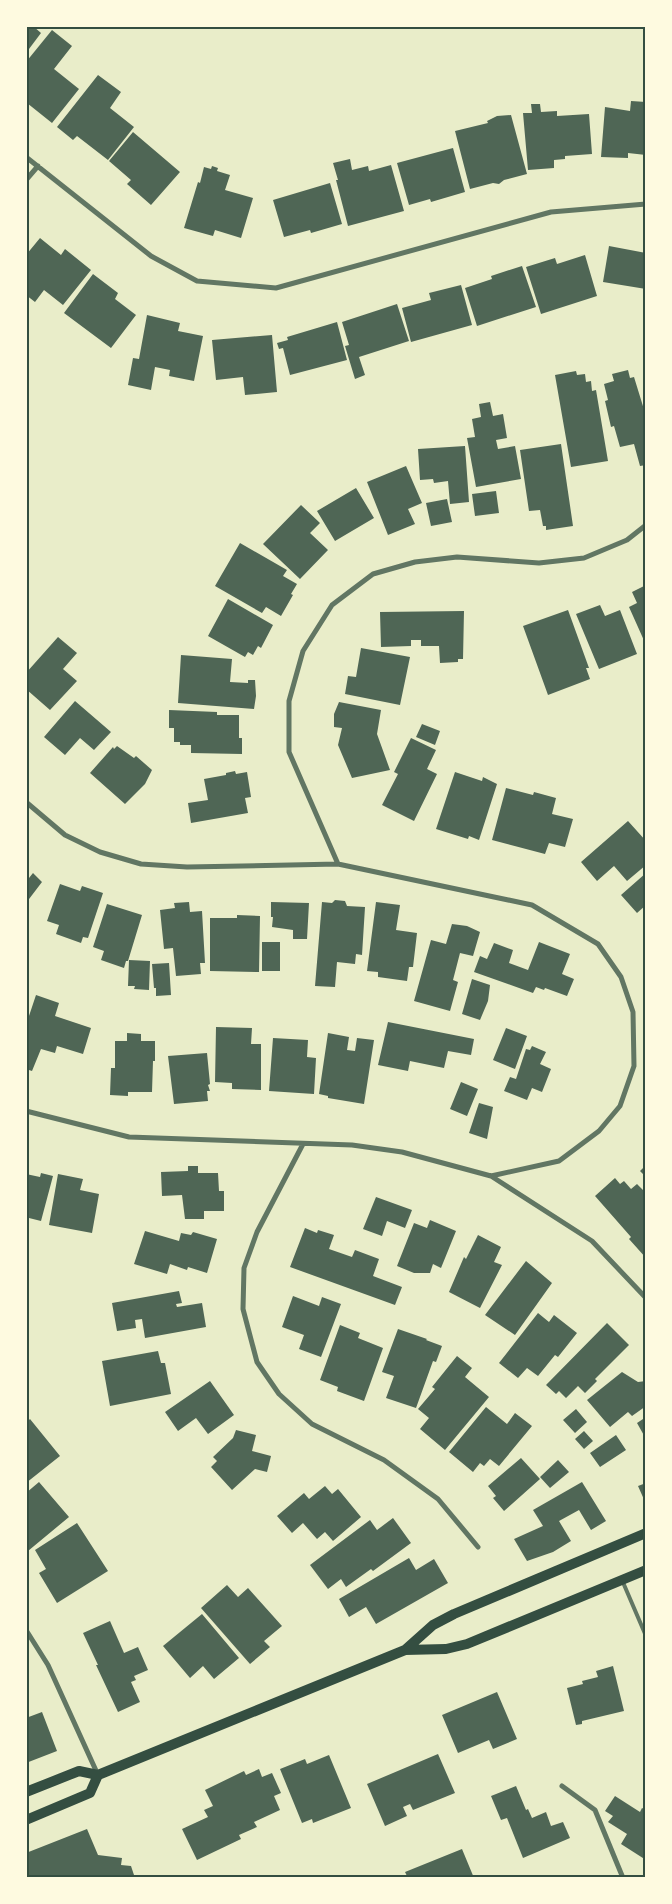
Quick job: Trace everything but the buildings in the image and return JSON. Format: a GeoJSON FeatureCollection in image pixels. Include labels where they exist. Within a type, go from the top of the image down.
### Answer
{"type":"FeatureCollection","features":[{"type":"Feature","properties":{"kind":"main road"},"geometry":{"type":"LineString","coordinates":[[26,1792],[79,1771],[98,1775],[405,1650],[433,1626],[454,1614],[646,1533]]}},
{"type":"Feature","properties":{"kind":"main road"},"geometry":{"type":"LineString","coordinates":[[405,1650],[446,1649],[466,1644],[646,1570]]}},
{"type":"Feature","properties":{"kind":"main road"},"geometry":{"type":"LineString","coordinates":[[26,1820],[90,1793],[98,1775]]}},
{"type":"Feature","properties":{"kind":"street"},"geometry":{"type":"LineString","coordinates":[[26,157],[151,256],[197,281],[276,288],[551,212],[646,204]]}},
{"type":"Feature","properties":{"kind":"street"},"geometry":{"type":"LineString","coordinates":[[26,180],[38,166]]}},
{"type":"Feature","properties":{"kind":"street"},"geometry":{"type":"LineString","coordinates":[[338,864],[289,752],[289,701],[303,651],[332,605],[373,574],[415,562],[457,557],[538,563],[584,558],[627,540],[646,525]]}},
{"type":"Feature","properties":{"kind":"street"},"geometry":{"type":"LineString","coordinates":[[26,802],[65,835],[100,852],[142,864],[187,867],[338,864],[532,905],[598,944],[621,977],[633,1012],[634,1066],[620,1106],[599,1131],[559,1161],[491,1176]]}},
{"type":"Feature","properties":{"kind":"street"},"geometry":{"type":"LineString","coordinates":[[26,1111],[129,1138],[352,1145],[402,1152],[491,1176],[592,1241],[646,1298]]}},
{"type":"Feature","properties":{"kind":"street"},"geometry":{"type":"LineString","coordinates":[[303,1144],[257,1232],[244,1268],[243,1309],[257,1362],[278,1394],[312,1424],[384,1460],[438,1499],[478,1547]]}},
{"type":"Feature","properties":{"kind":"street"},"geometry":{"type":"LineString","coordinates":[[26,1630],[48,1665],[98,1775]]}},
{"type":"Feature","properties":{"kind":"street"},"geometry":{"type":"LineString","coordinates":[[562,1786],[595,1810],[623,1878]]}},
{"type":"Feature","properties":{"kind":"lane"},"geometry":{"type":"LineString","coordinates":[[622,1580],[646,1636]]}}]}
